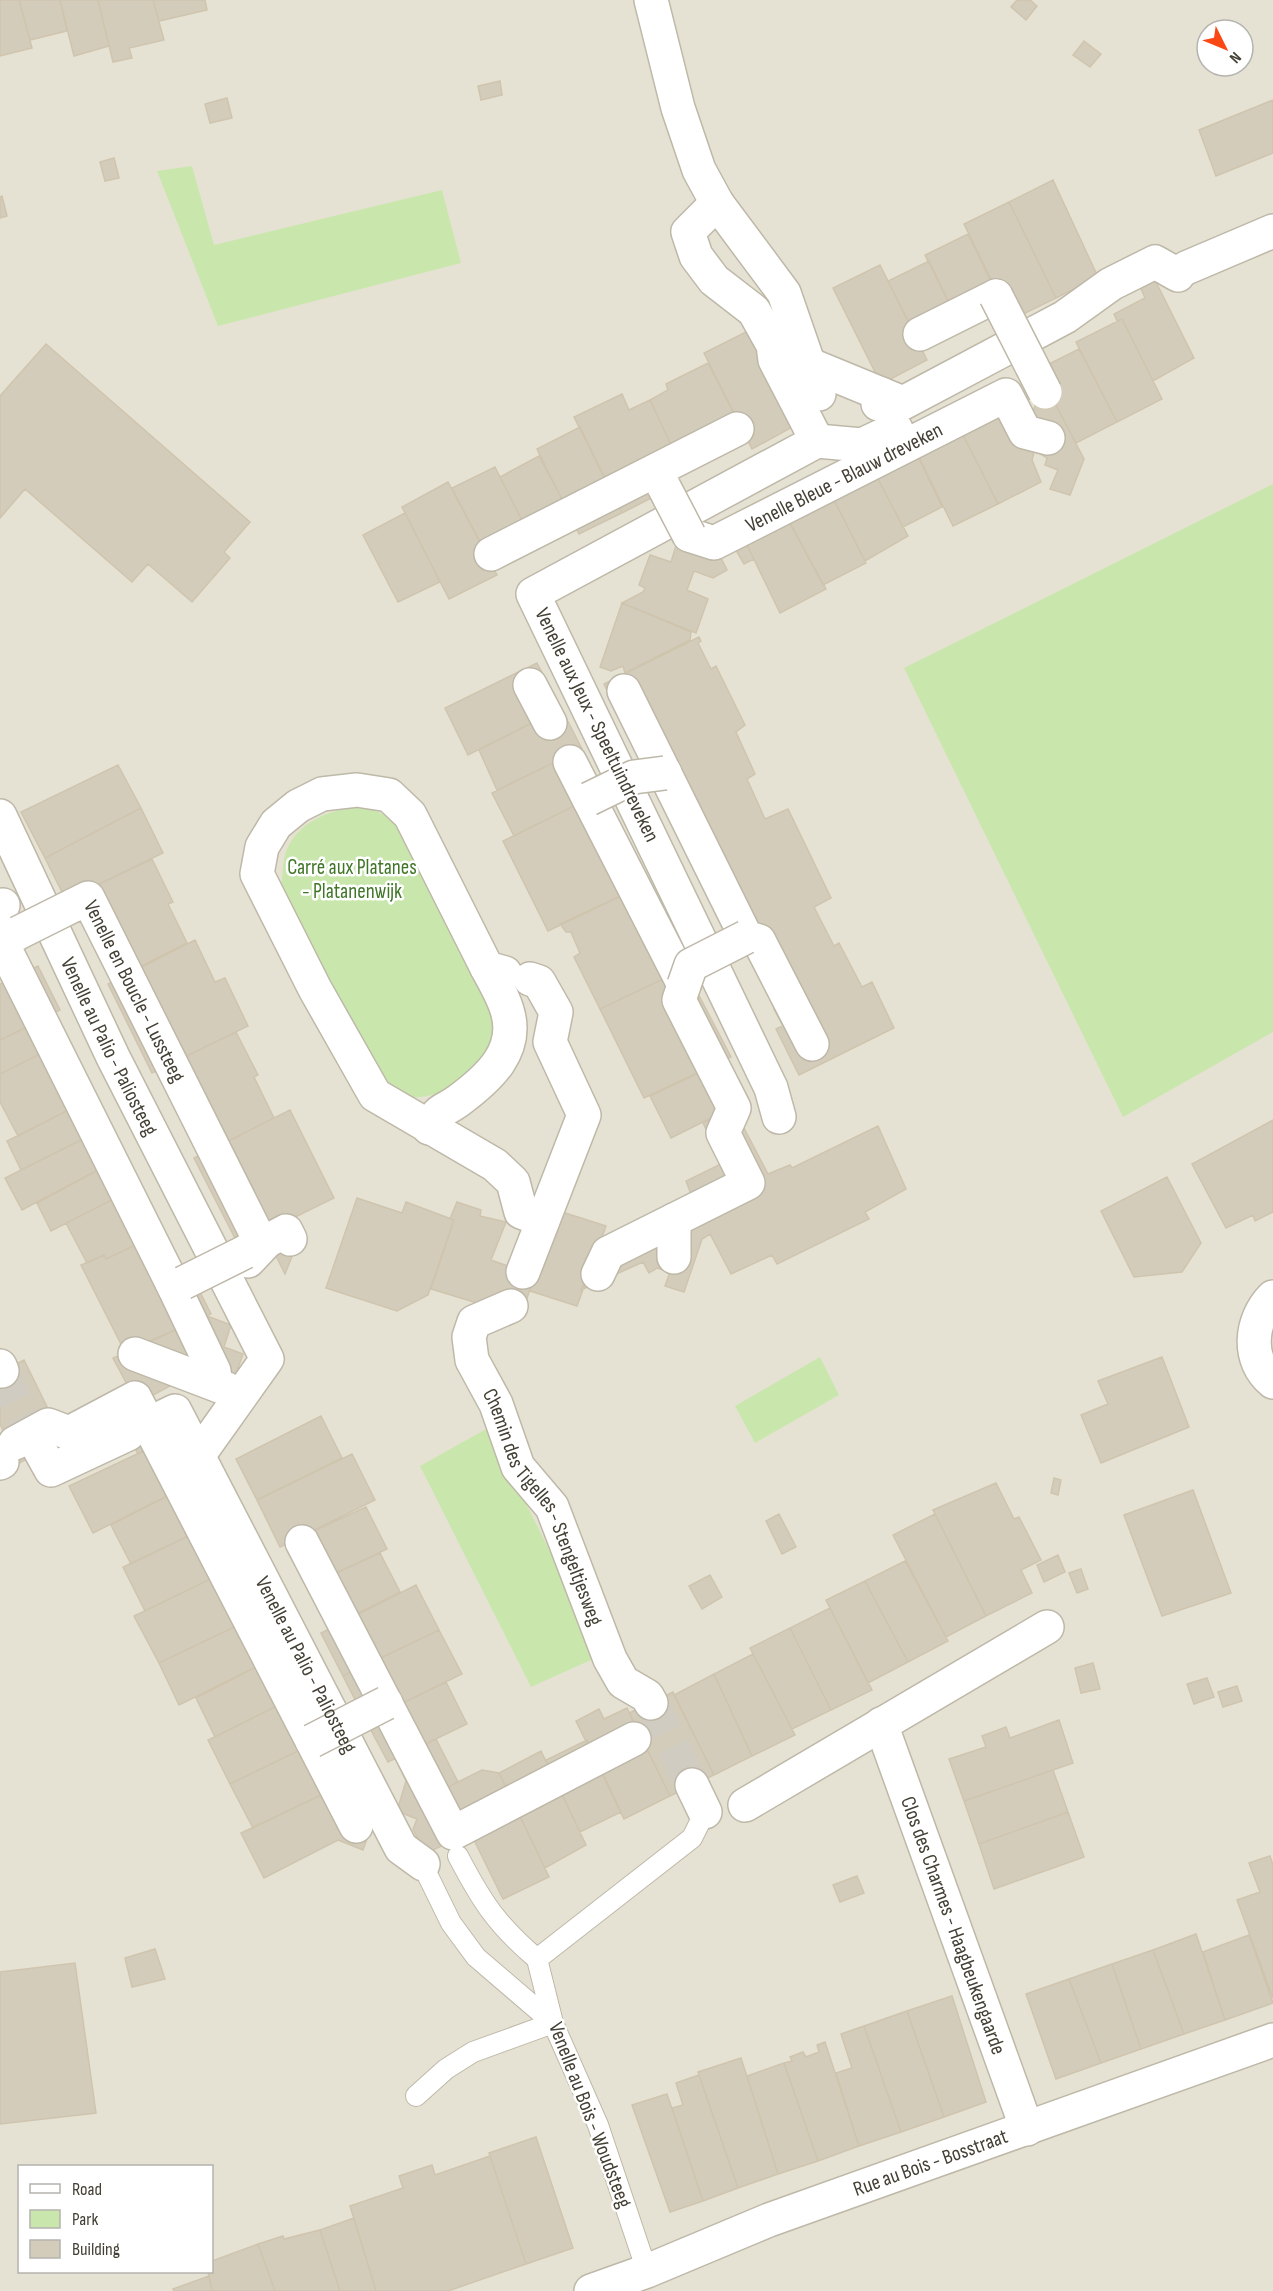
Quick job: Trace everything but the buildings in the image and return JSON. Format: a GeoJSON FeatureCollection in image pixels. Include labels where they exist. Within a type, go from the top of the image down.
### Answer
{"type":"FeatureCollection","features":[{"type":"Feature","properties":{"kind":"street"},"geometry":{"type":"LineString","coordinates":[[651,0],[678,108],[699,170],[717,203],[784,293],[808,364],[849,412]]}},
{"type":"Feature","properties":{"kind":"street"},"geometry":{"type":"LineString","coordinates":[[717,203],[688,232],[696,256],[714,280],[754,312],[772,345],[775,360],[849,412],[903,403],[1065,316],[1111,284],[1155,262],[1182,272],[1273,231]]}},
{"type":"Feature","properties":{"kind":"street","name":"Venelle Bleue - Blauw dreveken"},"geometry":{"type":"LineString","coordinates":[[660,478],[689,535],[714,543],[1006,395],[1025,432],[1040,433],[1044,392],[996,296],[920,334]]}},
{"type":"Feature","properties":{"kind":"street"},"geometry":{"type":"LineString","coordinates":[[808,364],[849,412]]}},
{"type":"Feature","properties":{"kind":"street","name":"Venelle aux Jeux - Speeltuindreveken"},"geometry":{"type":"LineString","coordinates":[[779,1117],[771,1088],[533,594],[849,412]]}},
{"type":"Feature","properties":{"kind":"street"},"geometry":{"type":"LineString","coordinates":[[491,554],[660,478],[737,429]]}},
{"type":"Feature","properties":{"kind":"street"},"geometry":{"type":"LineString","coordinates":[[530,685],[550,723]]}},
{"type":"Feature","properties":{"kind":"street"},"geometry":{"type":"LineString","coordinates":[[624,691],[746,937]]}},
{"type":"Feature","properties":{"kind":"street"},"geometry":{"type":"LineString","coordinates":[[570,762],[684,985]]}},
{"type":"Feature","properties":{"kind":"street"},"geometry":{"type":"LineString","coordinates":[[589,799],[634,777],[665,773]]}},
{"type":"Feature","properties":{"kind":"street"},"geometry":{"type":"LineString","coordinates":[[429,1128],[438,1111],[457,1101],[498,1066],[510,1043],[507,973],[410,815],[389,795],[357,790],[322,794],[298,807],[276,824],[262,847],[257,874],[300,960],[375,1095],[429,1128],[495,1165],[513,1182],[521,1212],[543,1220]]}},
{"type":"Feature","properties":{"kind":"street","name":"Venelle au Palio - Paliosteeg"},"geometry":{"type":"LineString","coordinates":[[0,816],[112,1057],[246,1265],[267,1359],[198,1456]]}},
{"type":"Feature","properties":{"kind":"street","name":"Venelle en Boucle - Lussteeg"},"geometry":{"type":"LineString","coordinates":[[225,1386],[214,1371],[179,1285],[1,941],[6,934],[88,898],[261,1243],[246,1265]]}},
{"type":"Feature","properties":{"kind":"street"},"geometry":{"type":"LineString","coordinates":[[598,1274],[608,1253],[748,1183],[723,1132],[734,1108],[679,1000],[691,965],[746,937],[759,941],[812,1044]]}},
{"type":"Feature","properties":{"kind":"street"},"geometry":{"type":"LineString","coordinates":[[507,973],[540,982],[556,1012],[550,1042],[584,1115],[523,1272]]}},
{"type":"Feature","properties":{"kind":"street"},"geometry":{"type":"LineString","coordinates":[[674,1220],[674,1257],[678,1240],[741,1205],[748,1193],[717,1131],[728,1104],[715,1079]]}},
{"type":"Feature","properties":{"kind":"street"},"geometry":{"type":"LineString","coordinates":[[179,1285],[246,1265],[267,1241],[286,1232],[290,1239]]}},
{"type":"Feature","properties":{"kind":"street"},"geometry":{"type":"LineString","coordinates":[[1273,1297],[1263,1307],[1256,1324],[1253,1343],[1257,1361],[1273,1382]]}},
{"type":"Feature","properties":{"kind":"street","name":"Chemin des Tigelles - Stengeltjesweg"},"geometry":{"type":"LineString","coordinates":[[503,1309],[474,1322],[469,1337],[472,1360],[496,1404],[518,1467],[552,1508],[610,1659],[623,1682],[647,1696],[651,1703]]}},
{"type":"Feature","properties":{"kind":"street"},"geometry":{"type":"LineString","coordinates":[[134,1354],[180,1369],[225,1386],[134,1354]]}},
{"type":"Feature","properties":{"kind":"street"},"geometry":{"type":"LineString","coordinates":[[136,1416],[312,1741],[355,1827],[136,1416],[137,1393],[180,1369]]}},
{"type":"Feature","properties":{"kind":"street","name":"Venelle au Palio - Paliosteeg"},"geometry":{"type":"LineString","coordinates":[[136,1416],[175,1411],[400,1848],[424,1868]]}},
{"type":"Feature","properties":{"kind":"street"},"geometry":{"type":"LineString","coordinates":[[16,1450],[51,1470],[136,1416]]}},
{"type":"Feature","properties":{"kind":"street"},"geometry":{"type":"LineString","coordinates":[[302,1542],[453,1833],[634,1739]]}},
{"type":"Feature","properties":{"kind":"street"},"geometry":{"type":"LineString","coordinates":[[745,1805],[1047,1627]]}},
{"type":"Feature","properties":{"kind":"street"},"geometry":{"type":"LineString","coordinates":[[312,1741],[386,1703]]}},
{"type":"Feature","properties":{"kind":"street","name":"Clos des Charmes - Haagbeukengaarde"},"geometry":{"type":"LineString","coordinates":[[880,1724],[1027,2129]]}},
{"type":"Feature","properties":{"kind":"street","name":"Rue au Bois - Bosstraat"},"geometry":{"type":"LineString","coordinates":[[591,2291],[647,2271],[769,2220],[1273,2040]]}},
{"type":"Feature","properties":{"kind":"lane"},"geometry":{"type":"LineString","coordinates":[[458,1856],[485,1907],[509,1935],[537,1959],[692,1838],[698,1799]]}},
{"type":"Feature","properties":{"kind":"lane"},"geometry":{"type":"LineString","coordinates":[[424,1868],[451,1923],[476,1957],[554,2023]]}},
{"type":"Feature","properties":{"kind":"lane","name":"Venelle au Bois - Woudsteeg"},"geometry":{"type":"LineString","coordinates":[[537,1959],[554,2023],[598,2125],[647,2271]]}},
{"type":"Feature","properties":{"kind":"lane"},"geometry":{"type":"LineString","coordinates":[[416,2096],[446,2069],[473,2052],[554,2023]]}},
{"type":"Feature","properties":{"kind":"shaded area"},"geometry":{"type":"Polygon","coordinates":[[[0,0],[1273,0],[1273,2291],[0,2291],[0,0]]]}},
{"type":"Feature","properties":{"kind":"green space"},"geometry":{"type":"Polygon","coordinates":[[[192,166],[214,245],[442,190],[461,263],[218,326],[157,171],[192,166]]]}},
{"type":"Feature","properties":{"kind":"green space"},"geometry":{"type":"Polygon","coordinates":[[[1273,484],[1273,1032],[1123,1117],[904,668],[1273,484]]]}},
{"type":"Feature","properties":{"kind":"green space","name":"Carré aux Platanes - Platanenwijk"},"geometry":{"type":"Polygon","coordinates":[[[361,807],[386,816],[405,834],[495,1022],[494,1048],[487,1062],[461,1083],[426,1096],[405,1096],[378,1078],[281,888],[285,855],[297,834],[315,819],[326,814],[361,807]]]}},
{"type":"Feature","properties":{"kind":"green space"},"geometry":{"type":"Polygon","coordinates":[[[820,1357],[839,1395],[755,1443],[735,1406],[820,1357]]]}},
{"type":"Feature","properties":{"kind":"green space"},"geometry":{"type":"Polygon","coordinates":[[[488,1428],[602,1655],[531,1687],[420,1466],[488,1428]]]}},
{"type":"Feature","properties":{"kind":"tunnel"},"geometry":{"type":"LineString","coordinates":[[2,1371],[36,1443]]}},
{"type":"Feature","properties":{"kind":"tunnel"},"geometry":{"type":"LineString","coordinates":[[651,1703],[692,1785]]}}]}
